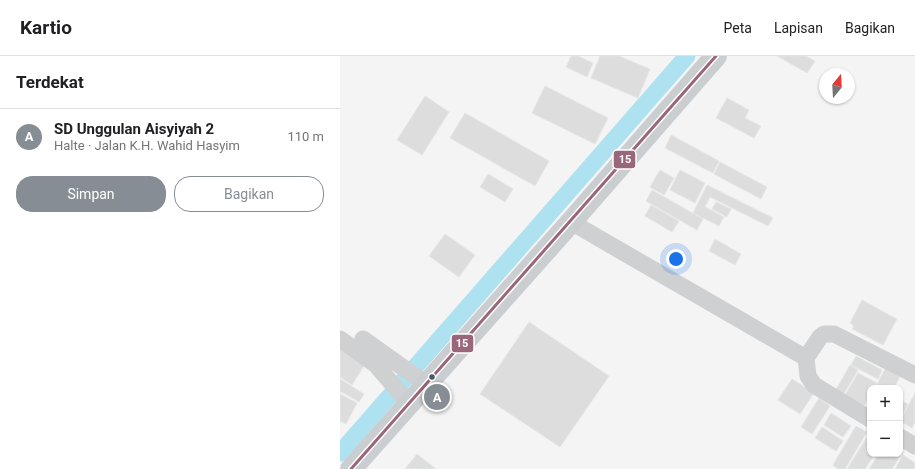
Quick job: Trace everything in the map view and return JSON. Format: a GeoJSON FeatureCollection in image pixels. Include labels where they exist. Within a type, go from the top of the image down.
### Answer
{"type":"FeatureCollection","features":[{"type":"Feature","properties":{"kind":"main road"},"geometry":{"type":"LineString","coordinates":[[351,469],[403,396],[571,222],[716,56]]}},
{"type":"Feature","properties":{"kind":"street"},"geometry":{"type":"LineString","coordinates":[[571,222],[806,358]]}},
{"type":"Feature","properties":{"kind":"street"},"geometry":{"type":"LineString","coordinates":[[867,417],[814,385],[808,376],[806,358],[820,336],[824,334],[834,334],[915,375]]}},
{"type":"Feature","properties":{"kind":"street"},"geometry":{"type":"LineString","coordinates":[[363,339],[420,379]]}},
{"type":"Feature","properties":{"kind":"street"},"geometry":{"type":"LineString","coordinates":[[340,340],[374,364],[403,396]]}},
{"type":"Feature","properties":{"kind":"street"},"geometry":{"type":"LineString","coordinates":[[903,439],[915,446]]}},
{"type":"Feature","properties":{"kind":"building"},"geometry":{"type":"Polygon","coordinates":[[[571,56],[578,56],[593,63],[587,77],[566,67],[571,56]]]}},
{"type":"Feature","properties":{"kind":"building"},"geometry":{"type":"Polygon","coordinates":[[[600,56],[619,56],[650,69],[638,98],[591,78],[600,56]]]}},
{"type":"Feature","properties":{"kind":"building"},"geometry":{"type":"Polygon","coordinates":[[[777,56],[806,56],[815,61],[807,73],[777,56]]]}},
{"type":"Feature","properties":{"kind":"building"},"geometry":{"type":"Polygon","coordinates":[[[545,86],[608,118],[595,144],[532,113],[545,86]]]}},
{"type":"Feature","properties":{"kind":"building"},"geometry":{"type":"Polygon","coordinates":[[[425,96],[449,112],[422,155],[397,140],[425,96]]]}},
{"type":"Feature","properties":{"kind":"building"},"geometry":{"type":"Polygon","coordinates":[[[727,98],[749,110],[745,118],[761,126],[754,138],[716,118],[727,98]]]}},
{"type":"Feature","properties":{"kind":"building"},"geometry":{"type":"Polygon","coordinates":[[[465,113],[549,161],[535,186],[450,138],[465,113]]]}},
{"type":"Feature","properties":{"kind":"building"},"geometry":{"type":"Polygon","coordinates":[[[671,135],[719,161],[713,173],[665,148],[671,135]]]}},
{"type":"Feature","properties":{"kind":"building"},"geometry":{"type":"Polygon","coordinates":[[[720,162],[767,187],[761,199],[714,174],[720,162]]]}},
{"type":"Feature","properties":{"kind":"building"},"geometry":{"type":"Polygon","coordinates":[[[660,170],[674,178],[664,195],[650,187],[660,170]]]}},
{"type":"Feature","properties":{"kind":"building"},"geometry":{"type":"Polygon","coordinates":[[[680,170],[705,183],[695,203],[670,190],[680,170]]]}},
{"type":"Feature","properties":{"kind":"building"},"geometry":{"type":"Polygon","coordinates":[[[488,174],[513,189],[505,202],[480,187],[488,174]]]}},
{"type":"Feature","properties":{"kind":"building"},"geometry":{"type":"Polygon","coordinates":[[[707,185],[773,218],[768,226],[710,197],[705,207],[724,217],[719,226],[693,213],[707,185]]]}},
{"type":"Feature","properties":{"kind":"building"},"geometry":{"type":"Polygon","coordinates":[[[652,190],[703,219],[697,230],[646,201],[652,190]]]}},
{"type":"Feature","properties":{"kind":"building"},"geometry":{"type":"Polygon","coordinates":[[[716,202],[731,209],[727,217],[712,209],[716,202]]]}},
{"type":"Feature","properties":{"kind":"building"},"geometry":{"type":"Polygon","coordinates":[[[651,205],[679,221],[672,232],[645,216],[651,205]]]}},
{"type":"Feature","properties":{"kind":"building"},"geometry":{"type":"Polygon","coordinates":[[[445,234],[475,255],[459,277],[429,256],[445,234]]]}},
{"type":"Feature","properties":{"kind":"building"},"geometry":{"type":"Polygon","coordinates":[[[715,239],[741,254],[735,265],[709,251],[715,239]]]}},
{"type":"Feature","properties":{"kind":"building"},"geometry":{"type":"Polygon","coordinates":[[[862,300],[897,319],[883,345],[852,329],[854,326],[850,323],[862,300]]]}},
{"type":"Feature","properties":{"kind":"building"},"geometry":{"type":"Polygon","coordinates":[[[529,322],[609,376],[560,447],[480,394],[529,322]]]}},
{"type":"Feature","properties":{"kind":"building"},"geometry":{"type":"Polygon","coordinates":[[[340,344],[367,361],[352,385],[340,377],[340,344]]]}},
{"type":"Feature","properties":{"kind":"building"},"geometry":{"type":"Polygon","coordinates":[[[856,356],[882,370],[878,379],[851,365],[856,356]]]}},
{"type":"Feature","properties":{"kind":"building"},"geometry":{"type":"Polygon","coordinates":[[[888,363],[903,371],[896,385],[877,385],[888,363]]]}},
{"type":"Feature","properties":{"kind":"building"},"geometry":{"type":"Polygon","coordinates":[[[850,365],[858,370],[842,397],[834,393],[850,365]]]}},
{"type":"Feature","properties":{"kind":"building"},"geometry":{"type":"Polygon","coordinates":[[[858,373],[877,383],[876,385],[867,385],[867,400],[864,406],[845,395],[858,373]]]}},
{"type":"Feature","properties":{"kind":"building"},"geometry":{"type":"Polygon","coordinates":[[[340,379],[364,394],[359,402],[340,391],[340,379]]]}},
{"type":"Feature","properties":{"kind":"building"},"geometry":{"type":"Polygon","coordinates":[[[792,379],[814,393],[800,414],[778,400],[792,379]]]}},
{"type":"Feature","properties":{"kind":"building"},"geometry":{"type":"Polygon","coordinates":[[[915,393],[915,422],[912,428],[903,423],[903,415],[915,393]]]}},
{"type":"Feature","properties":{"kind":"building"},"geometry":{"type":"Polygon","coordinates":[[[340,394],[357,403],[346,424],[340,421],[340,394]]]}},
{"type":"Feature","properties":{"kind":"building"},"geometry":{"type":"Polygon","coordinates":[[[819,398],[830,406],[812,434],[801,427],[819,398]]]}},
{"type":"Feature","properties":{"kind":"building"},"geometry":{"type":"Polygon","coordinates":[[[903,402],[908,404],[903,413],[903,402]]]}},
{"type":"Feature","properties":{"kind":"building"},"geometry":{"type":"Polygon","coordinates":[[[831,413],[851,426],[843,437],[824,425],[831,413]]]}},
{"type":"Feature","properties":{"kind":"building"},"geometry":{"type":"Polygon","coordinates":[[[856,426],[867,432],[845,469],[838,469],[833,465],[856,426]]]}},
{"type":"Feature","properties":{"kind":"building"},"geometry":{"type":"Polygon","coordinates":[[[822,427],[843,441],[836,451],[815,438],[822,427]]]}},
{"type":"Feature","properties":{"kind":"building"},"geometry":{"type":"Polygon","coordinates":[[[867,437],[867,457],[873,457],[865,469],[847,469],[867,437]]]}},
{"type":"Feature","properties":{"kind":"building"},"geometry":{"type":"Polygon","coordinates":[[[417,454],[436,469],[405,469],[417,454]]]}},
{"type":"Feature","properties":{"kind":"building"},"geometry":{"type":"Polygon","coordinates":[[[903,455],[915,463],[915,469],[895,469],[903,455]]]}},
{"type":"Feature","properties":{"kind":"building"},"geometry":{"type":"Polygon","coordinates":[[[877,457],[900,457],[892,469],[869,469],[877,457]]]}},
{"type":"Feature","properties":{"kind":"waterway"},"geometry":{"type":"LineString","coordinates":[[340,453],[687,56]]}},
{"type":"Feature","properties":{"kind":"transit line","name":"15"},"geometry":{"type":"LineString","coordinates":[[351,469],[716,56]]}},
{"type":"Feature","properties":{"kind":"place","name":"SD Unggulan Aisyiyah 2"},"geometry":{"type":"Point","coordinates":[437,397]}}]}
